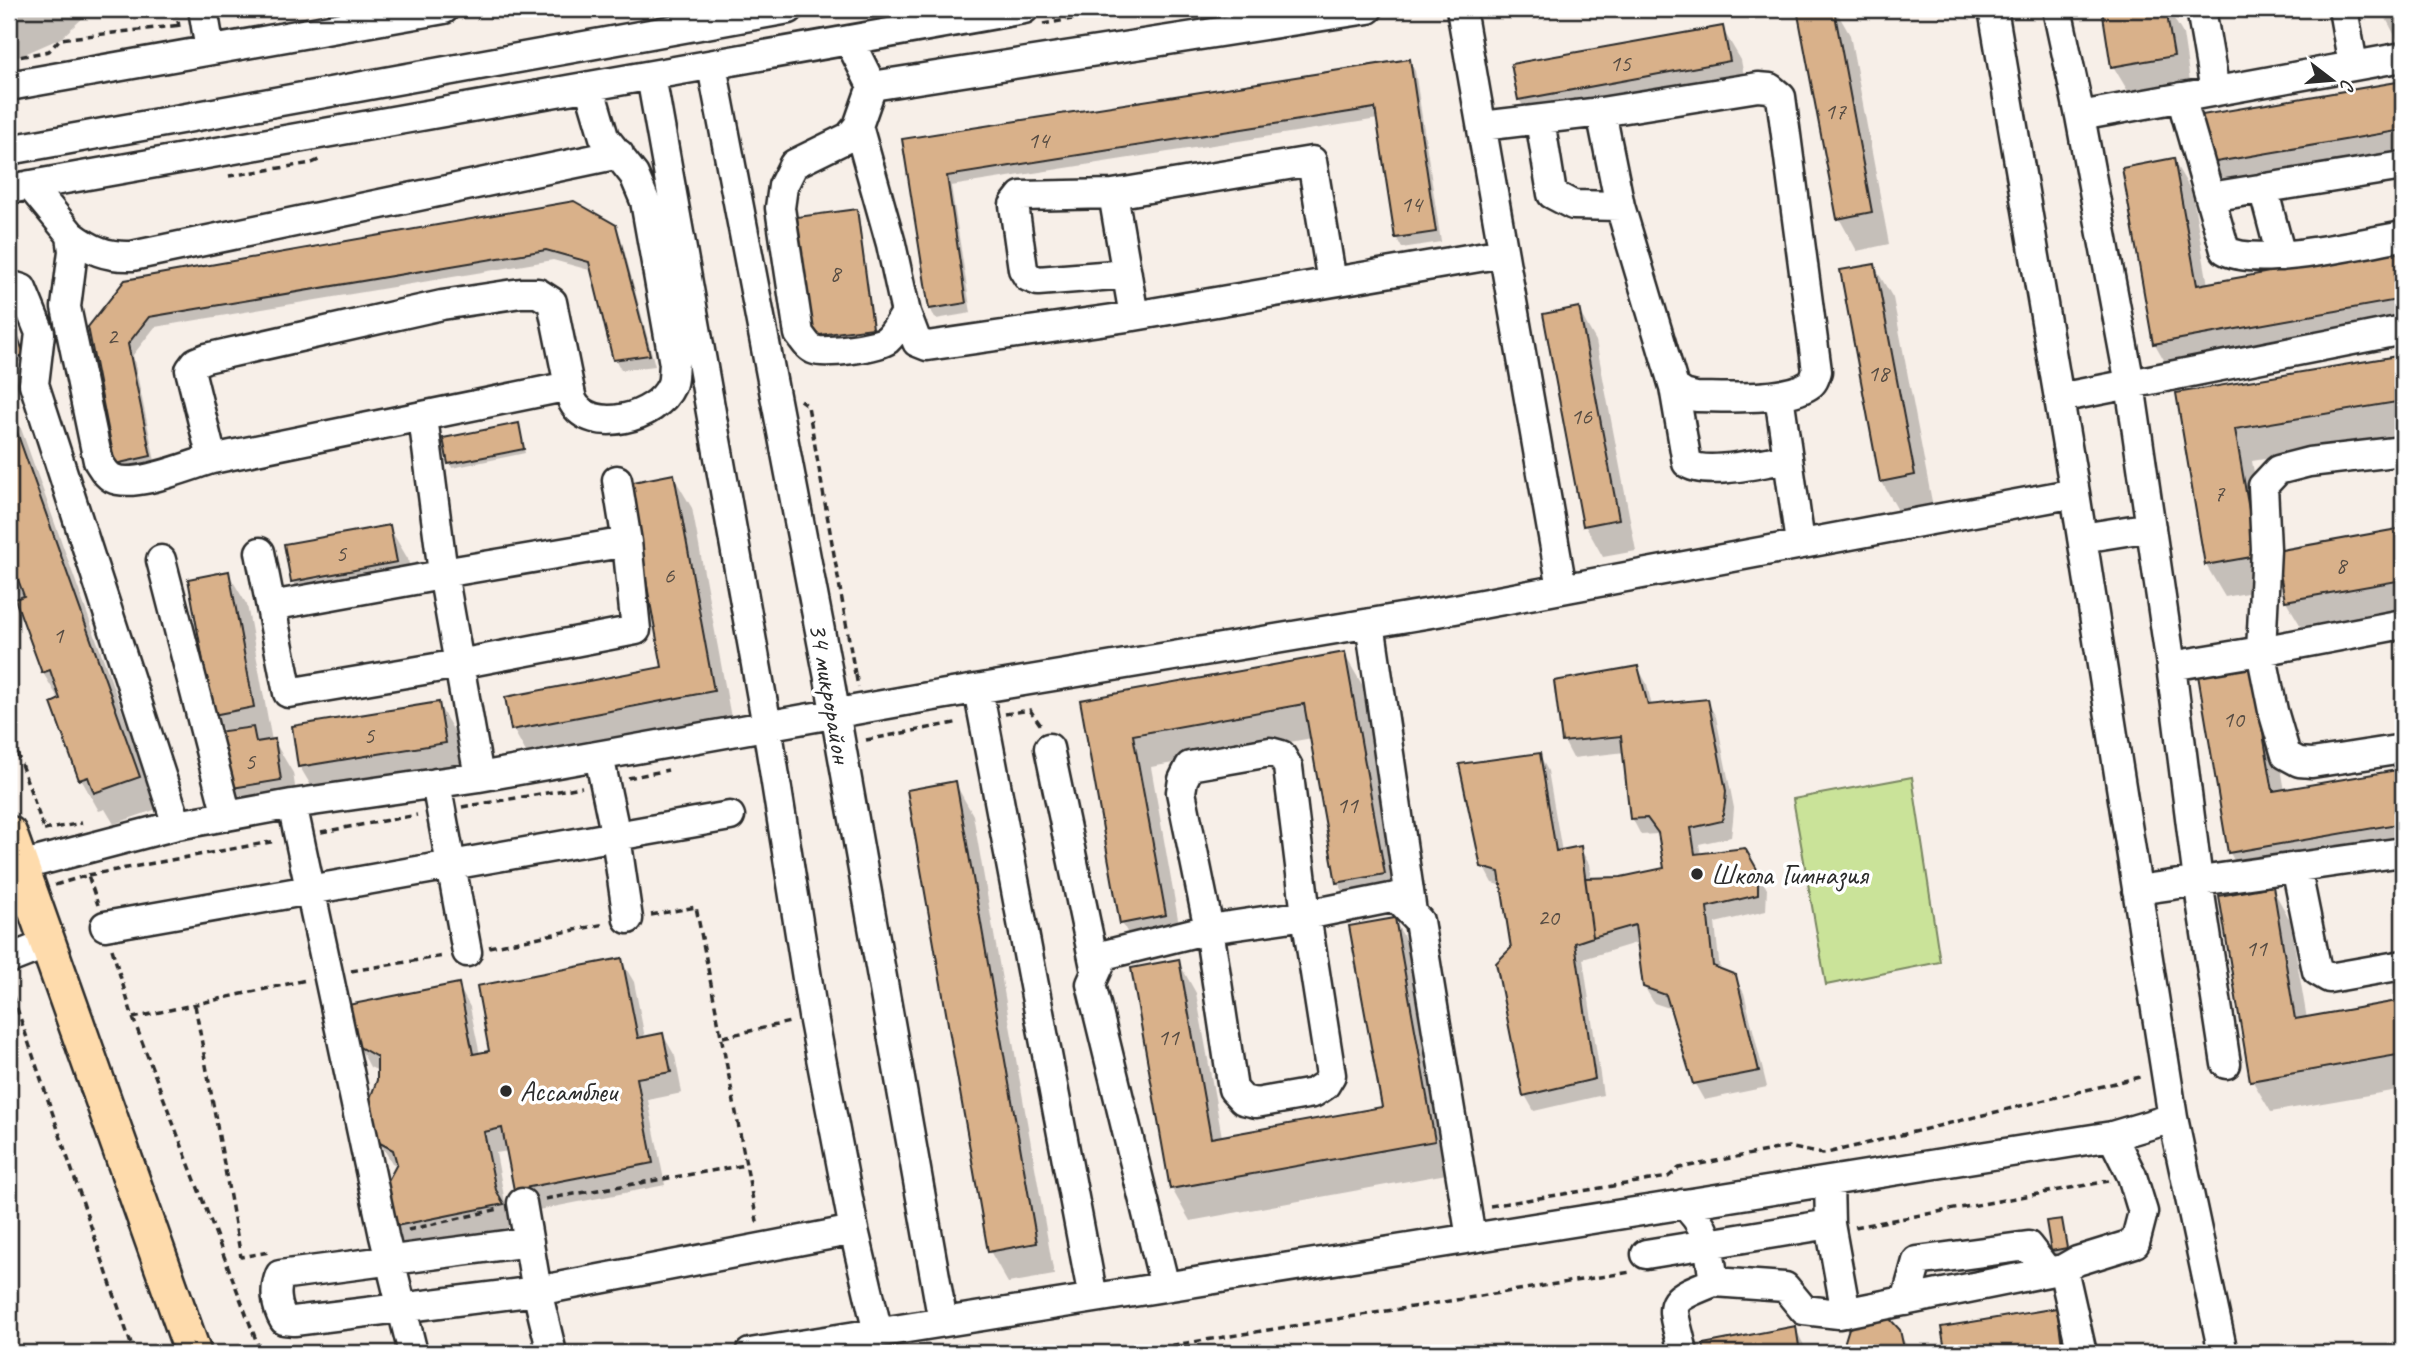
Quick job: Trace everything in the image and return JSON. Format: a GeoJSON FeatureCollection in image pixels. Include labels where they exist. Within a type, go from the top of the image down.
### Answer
{"type":"FeatureCollection","features":[{"type":"Feature","properties":{"kind":"main road"},"geometry":{"type":"LineString","coordinates":[[26,873],[20,954],[175,1353]]}},
{"type":"Feature","properties":{"kind":"main road"},"geometry":{"type":"LineString","coordinates":[[26,873],[193,1353]]}},
{"type":"Feature","properties":{"kind":"street"},"geometry":{"type":"LineString","coordinates":[[9,150],[672,19],[789,9]]}},
{"type":"Feature","properties":{"kind":"street"},"geometry":{"type":"LineString","coordinates":[[20,187],[1024,9]]}},
{"type":"Feature","properties":{"kind":"street"},"geometry":{"type":"LineString","coordinates":[[872,86],[1368,9]]}},
{"type":"Feature","properties":{"kind":"street"},"geometry":{"type":"LineString","coordinates":[[1461,9],[1562,588]]}},
{"type":"Feature","properties":{"kind":"street"},"geometry":{"type":"LineString","coordinates":[[1993,9],[2075,493],[2174,1118],[2223,1353]]}},
{"type":"Feature","properties":{"kind":"street"},"geometry":{"type":"LineString","coordinates":[[2057,9],[2080,116],[2130,384],[2226,1064]]}},
{"type":"Feature","properties":{"kind":"street"},"geometry":{"type":"LineString","coordinates":[[2201,9],[2215,91]]}},
{"type":"Feature","properties":{"kind":"street"},"geometry":{"type":"LineString","coordinates":[[2343,9],[2353,65]]}},
{"type":"Feature","properties":{"kind":"street"},"geometry":{"type":"LineString","coordinates":[[9,86],[206,27],[429,10]]}},
{"type":"Feature","properties":{"kind":"street"},"geometry":{"type":"LineString","coordinates":[[849,40],[872,86],[858,126],[849,137],[793,164],[783,186],[780,208],[799,334],[810,348],[817,351],[884,343],[906,313]]}},
{"type":"Feature","properties":{"kind":"street"},"geometry":{"type":"LineString","coordinates":[[2080,116],[2403,57]]}},
{"type":"Feature","properties":{"kind":"street","name":"34 микрорайон"},"geometry":{"type":"LineString","coordinates":[[712,66],[835,715],[943,1322]]}},
{"type":"Feature","properties":{"kind":"street"},"geometry":{"type":"LineString","coordinates":[[651,76],[767,726],[813,1016],[854,1230],[878,1333]]}},
{"type":"Feature","properties":{"kind":"street"},"geometry":{"type":"LineString","coordinates":[[212,459],[190,370],[196,362],[442,305],[521,293],[538,293],[552,302],[573,403],[590,417],[618,419],[638,416],[656,407],[672,386],[674,364],[645,201],[634,175],[604,137],[589,86]]}},
{"type":"Feature","properties":{"kind":"street"},"geometry":{"type":"LineString","coordinates":[[1482,126],[1601,112],[1758,87],[1770,88],[1781,97],[1817,371],[1815,379],[1808,386],[1779,395],[1696,397],[1684,394],[1674,387]]}},
{"type":"Feature","properties":{"kind":"street"},"geometry":{"type":"LineString","coordinates":[[2181,97],[2225,250],[2234,255],[2251,258],[2281,256],[2403,236]]}},
{"type":"Feature","properties":{"kind":"street"},"geometry":{"type":"LineString","coordinates":[[1601,112],[1620,206],[1674,387],[1687,463],[1692,467],[1709,470],[1788,458]]}},
{"type":"Feature","properties":{"kind":"street"},"geometry":{"type":"LineString","coordinates":[[1540,120],[1552,194],[1573,205],[1620,206]]}},
{"type":"Feature","properties":{"kind":"street"},"geometry":{"type":"LineString","coordinates":[[858,126],[891,244],[906,313],[917,342],[927,346],[1134,316],[1503,253]]}},
{"type":"Feature","properties":{"kind":"street"},"geometry":{"type":"LineString","coordinates":[[20,187],[71,235],[98,253],[114,257],[132,256],[618,154]]}},
{"type":"Feature","properties":{"kind":"street"},"geometry":{"type":"LineString","coordinates":[[1127,274],[1038,281],[1028,277],[1023,269],[1014,205],[1021,196],[1113,194],[1312,161],[1332,282]]}},
{"type":"Feature","properties":{"kind":"street"},"geometry":{"type":"LineString","coordinates":[[2210,197],[2403,166]]}},
{"type":"Feature","properties":{"kind":"street"},"geometry":{"type":"LineString","coordinates":[[2263,188],[2281,256]]}},
{"type":"Feature","properties":{"kind":"street"},"geometry":{"type":"LineString","coordinates":[[1113,194],[1134,316]]}},
{"type":"Feature","properties":{"kind":"street"},"geometry":{"type":"LineString","coordinates":[[71,235],[73,251],[66,307],[98,461],[105,472],[122,481],[142,480],[212,459],[569,386]]}},
{"type":"Feature","properties":{"kind":"street"},"geometry":{"type":"LineString","coordinates":[[9,285],[22,289],[40,333],[34,383],[177,825]]}},
{"type":"Feature","properties":{"kind":"street"},"geometry":{"type":"LineString","coordinates":[[2059,398],[2403,330]]}},
{"type":"Feature","properties":{"kind":"street"},"geometry":{"type":"LineString","coordinates":[[1779,395],[1801,543]]}},
{"type":"Feature","properties":{"kind":"street"},"geometry":{"type":"LineString","coordinates":[[423,417],[443,573],[479,777]]}},
{"type":"Feature","properties":{"kind":"street"},"geometry":{"type":"LineString","coordinates":[[2403,451],[2309,462],[2278,470],[2263,486],[2266,549],[2261,651],[2273,711],[2286,755],[2299,762],[2312,763],[2403,749]]}},
{"type":"Feature","properties":{"kind":"street"},"geometry":{"type":"LineString","coordinates":[[260,552],[288,693],[458,664],[636,629],[617,480]]}},
{"type":"Feature","properties":{"kind":"street"},"geometry":{"type":"LineString","coordinates":[[26,873],[54,857],[177,825],[292,804],[479,777],[1370,623],[2075,493]]}},
{"type":"Feature","properties":{"kind":"street"},"geometry":{"type":"LineString","coordinates":[[2082,538],[2151,527]]}},
{"type":"Feature","properties":{"kind":"street"},"geometry":{"type":"LineString","coordinates":[[271,606],[627,542]]}},
{"type":"Feature","properties":{"kind":"street"},"geometry":{"type":"LineString","coordinates":[[161,560],[227,816]]}},
{"type":"Feature","properties":{"kind":"street"},"geometry":{"type":"LineString","coordinates":[[1370,623],[1412,912]]}},
{"type":"Feature","properties":{"kind":"street"},"geometry":{"type":"LineString","coordinates":[[2171,666],[2403,624]]}},
{"type":"Feature","properties":{"kind":"street"},"geometry":{"type":"LineString","coordinates":[[978,689],[1093,1298]]}},
{"type":"Feature","properties":{"kind":"street"},"geometry":{"type":"LineString","coordinates":[[1049,748],[1096,971]]}},
{"type":"Feature","properties":{"kind":"street"},"geometry":{"type":"LineString","coordinates":[[1270,752],[1281,755],[1288,767],[1306,915],[1331,1075],[1325,1085],[1313,1093],[1256,1103],[1243,1100],[1233,1089],[1209,929],[1181,792],[1183,780],[1190,766],[1270,752]]}},
{"type":"Feature","properties":{"kind":"street"},"geometry":{"type":"LineString","coordinates":[[599,756],[616,836],[628,919]]}},
{"type":"Feature","properties":{"kind":"street"},"geometry":{"type":"LineString","coordinates":[[436,783],[467,952]]}},
{"type":"Feature","properties":{"kind":"street"},"geometry":{"type":"LineString","coordinates":[[292,804],[386,1248],[413,1353]]}},
{"type":"Feature","properties":{"kind":"street"},"geometry":{"type":"LineString","coordinates":[[105,926],[730,816]]}},
{"type":"Feature","properties":{"kind":"street"},"geometry":{"type":"LineString","coordinates":[[2137,890],[2403,852]]}},
{"type":"Feature","properties":{"kind":"street"},"geometry":{"type":"LineString","coordinates":[[2296,867],[2317,971],[2322,976],[2329,978],[2403,965]]}},
{"type":"Feature","properties":{"kind":"street"},"geometry":{"type":"LineString","coordinates":[[1165,1287],[1091,984],[1104,955],[1209,929],[1306,915],[1396,897],[1412,912],[1419,921],[1469,1224]]}},
{"type":"Feature","properties":{"kind":"street"},"geometry":{"type":"LineString","coordinates":[[750,1353],[1165,1287],[1469,1224],[1683,1203],[2112,1136],[2174,1118]]}},
{"type":"Feature","properties":{"kind":"street"},"geometry":{"type":"LineString","coordinates":[[2055,1270],[2135,1242],[2143,1212],[2132,1176],[2112,1136]]}},
{"type":"Feature","properties":{"kind":"street"},"geometry":{"type":"LineString","coordinates":[[1829,1181],[1830,1224],[1846,1313]]}},
{"type":"Feature","properties":{"kind":"street"},"geometry":{"type":"LineString","coordinates":[[522,1203],[537,1291],[552,1353]]}},
{"type":"Feature","properties":{"kind":"street"},"geometry":{"type":"LineString","coordinates":[[1683,1203],[1696,1214],[1708,1242],[1714,1282]]}},
{"type":"Feature","properties":{"kind":"street"},"geometry":{"type":"LineString","coordinates":[[1646,1254],[1830,1224]]}},
{"type":"Feature","properties":{"kind":"street"},"geometry":{"type":"LineString","coordinates":[[528,1242],[386,1248],[280,1275],[275,1286],[280,1313],[284,1320],[294,1321],[537,1291],[854,1230]]}},
{"type":"Feature","properties":{"kind":"street"},"geometry":{"type":"LineString","coordinates":[[1683,1353],[1673,1313],[1675,1301],[1683,1294],[1714,1282],[1785,1287],[1804,1310],[1839,1314],[1906,1300],[1917,1261],[2028,1246],[2055,1270],[2082,1353]]}},
{"type":"Feature","properties":{"kind":"path"},"geometry":{"type":"LineString","coordinates":[[9,59],[48,51],[60,39],[206,27],[244,9]]}},
{"type":"Feature","properties":{"kind":"path"},"geometry":{"type":"LineString","coordinates":[[9,730],[54,857],[26,873]]}},
{"type":"Feature","properties":{"kind":"path"},"geometry":{"type":"LineString","coordinates":[[26,873],[89,875],[133,1018],[261,1353]]}},
{"type":"Feature","properties":{"kind":"path"},"geometry":{"type":"LineString","coordinates":[[133,1018],[327,975],[467,952],[696,907],[762,1248]]}},
{"type":"Feature","properties":{"kind":"path"},"geometry":{"type":"LineString","coordinates":[[9,985],[134,1353]]}},
{"type":"Feature","properties":{"kind":"path"},"geometry":{"type":"LineString","coordinates":[[195,1005],[241,1256],[280,1251]]}},
{"type":"Feature","properties":{"kind":"path"},"geometry":{"type":"LineString","coordinates":[[722,1038],[813,1016]]}},
{"type":"Feature","properties":{"kind":"path"},"geometry":{"type":"LineString","coordinates":[[1469,1224],[1668,1177],[1679,1168],[1788,1147],[1823,1154],[2166,1070]]}},
{"type":"Feature","properties":{"kind":"path"},"geometry":{"type":"LineString","coordinates":[[386,1248],[522,1203],[746,1165]]}},
{"type":"Feature","properties":{"kind":"green space"},"geometry":{"type":"Polygon","coordinates":[[[1912,777],[1940,962],[1826,985],[1793,799],[1912,777]]]}},
{"type":"Feature","properties":{"kind":"building"},"geometry":{"type":"Polygon","coordinates":[[[1797,9],[1834,9],[1872,212],[1837,219],[1797,9]]]}},
{"type":"Feature","properties":{"kind":"building"},"geometry":{"type":"Polygon","coordinates":[[[2102,9],[2166,9],[2174,56],[2111,67],[2102,9]]]}},
{"type":"Feature","properties":{"kind":"building"},"geometry":{"type":"Polygon","coordinates":[[[1723,26],[1730,61],[1518,100],[1511,64],[1723,26]]]}},
{"type":"Feature","properties":{"kind":"building"},"geometry":{"type":"Polygon","coordinates":[[[1410,59],[1436,232],[1395,238],[1375,108],[947,176],[966,303],[929,309],[902,139],[1410,59]]]}},
{"type":"Feature","properties":{"kind":"building"},"geometry":{"type":"Polygon","coordinates":[[[2403,81],[2403,130],[2210,163],[2202,115],[2403,81]]]}},
{"type":"Feature","properties":{"kind":"building"},"geometry":{"type":"Polygon","coordinates":[[[2174,158],[2197,285],[2403,248],[2403,299],[2153,344],[2122,168],[2174,158]]]}},
{"type":"Feature","properties":{"kind":"building"},"geometry":{"type":"Polygon","coordinates":[[[574,201],[616,225],[650,355],[613,360],[589,262],[546,250],[149,317],[128,344],[151,456],[115,464],[88,327],[125,280],[574,201]]]}},
{"type":"Feature","properties":{"kind":"building"},"geometry":{"type":"Polygon","coordinates":[[[857,209],[873,328],[812,336],[797,217],[857,209]]]}},
{"type":"Feature","properties":{"kind":"building"},"geometry":{"type":"Polygon","coordinates":[[[1875,264],[1915,475],[1880,482],[1840,270],[1875,264]]]}},
{"type":"Feature","properties":{"kind":"building"},"geometry":{"type":"Polygon","coordinates":[[[1579,307],[1619,519],[1583,526],[1543,314],[1579,307]]]}},
{"type":"Feature","properties":{"kind":"building"},"geometry":{"type":"Polygon","coordinates":[[[9,309],[24,355],[9,360],[9,309]]]}},
{"type":"Feature","properties":{"kind":"building"},"geometry":{"type":"Polygon","coordinates":[[[2403,355],[2403,401],[2235,429],[2257,556],[2205,565],[2176,393],[2403,355]]]}},
{"type":"Feature","properties":{"kind":"building"},"geometry":{"type":"Polygon","coordinates":[[[9,410],[140,777],[94,793],[88,777],[79,780],[51,703],[60,699],[50,670],[42,673],[15,599],[24,596],[13,566],[9,567],[9,410]]]}},
{"type":"Feature","properties":{"kind":"building"},"geometry":{"type":"Polygon","coordinates":[[[519,423],[524,449],[448,464],[443,438],[519,423]]]}},
{"type":"Feature","properties":{"kind":"building"},"geometry":{"type":"Polygon","coordinates":[[[674,474],[714,691],[511,730],[505,697],[662,667],[628,483],[674,474]]]}},
{"type":"Feature","properties":{"kind":"building"},"geometry":{"type":"Polygon","coordinates":[[[390,525],[397,562],[291,582],[284,544],[390,525]]]}},
{"type":"Feature","properties":{"kind":"building"},"geometry":{"type":"Polygon","coordinates":[[[2403,528],[2403,580],[2285,601],[2276,551],[2403,528]]]}},
{"type":"Feature","properties":{"kind":"building"},"geometry":{"type":"Polygon","coordinates":[[[229,571],[254,707],[213,715],[188,579],[229,571]]]}},
{"type":"Feature","properties":{"kind":"building"},"geometry":{"type":"Polygon","coordinates":[[[1345,652],[1385,874],[1336,883],[1304,704],[1133,735],[1166,915],[1120,924],[1080,700],[1345,652]]]}},
{"type":"Feature","properties":{"kind":"building"},"geometry":{"type":"Polygon","coordinates":[[[2250,659],[2273,791],[2403,769],[2403,823],[2228,853],[2197,669],[2250,659]]]}},
{"type":"Feature","properties":{"kind":"building","name":"Школа Гимназия"},"geometry":{"type":"Polygon","coordinates":[[[1638,666],[1648,705],[1708,699],[1726,791],[1725,803],[1722,821],[1691,828],[1695,854],[1745,848],[1758,871],[1758,895],[1707,907],[1713,966],[1736,975],[1759,1071],[1693,1084],[1666,995],[1643,987],[1635,925],[1593,937],[1585,878],[1621,877],[1664,868],[1658,833],[1647,818],[1630,819],[1621,736],[1562,742],[1554,681],[1638,666]]]}},
{"type":"Feature","properties":{"kind":"building"},"geometry":{"type":"Polygon","coordinates":[[[439,702],[446,743],[298,767],[292,726],[439,702]]]}},
{"type":"Feature","properties":{"kind":"building"},"geometry":{"type":"Polygon","coordinates":[[[253,727],[256,742],[275,739],[281,780],[226,789],[217,732],[253,727]]]}},
{"type":"Feature","properties":{"kind":"building"},"geometry":{"type":"Polygon","coordinates":[[[1540,753],[1556,851],[1581,846],[1593,937],[1575,943],[1595,1079],[1523,1096],[1496,963],[1511,948],[1499,872],[1481,867],[1459,764],[1540,753]]]}},
{"type":"Feature","properties":{"kind":"building"},"geometry":{"type":"Polygon","coordinates":[[[956,781],[1037,1243],[988,1252],[907,790],[956,781]]]}},
{"type":"Feature","properties":{"kind":"building"},"geometry":{"type":"Polygon","coordinates":[[[2273,886],[2295,1019],[2403,1000],[2403,1054],[2250,1081],[2219,896],[2273,886]]]}},
{"type":"Feature","properties":{"kind":"building"},"geometry":{"type":"Polygon","coordinates":[[[1395,918],[1435,1141],[1170,1189],[1131,968],[1179,959],[1211,1138],[1382,1107],[1349,926],[1395,918]]]}},
{"type":"Feature","properties":{"kind":"building","name":"Ассамблеи"},"geometry":{"type":"Polygon","coordinates":[[[622,958],[638,1038],[663,1033],[671,1072],[637,1078],[653,1163],[514,1190],[502,1128],[484,1132],[496,1190],[504,1204],[391,1227],[384,1188],[397,1164],[393,1150],[378,1142],[369,1101],[377,1080],[377,1057],[356,1045],[348,1005],[459,983],[473,1054],[489,1051],[477,986],[622,958]]]}},
{"type":"Feature","properties":{"kind":"building"},"geometry":{"type":"Polygon","coordinates":[[[2062,1219],[2067,1248],[2051,1251],[2046,1221],[2062,1219]]]}},
{"type":"Feature","properties":{"kind":"building"},"geometry":{"type":"Polygon","coordinates":[[[2057,1308],[2063,1353],[1923,1353],[1945,1350],[1941,1327],[2057,1308]]]}},
{"type":"Feature","properties":{"kind":"building"},"geometry":{"type":"Polygon","coordinates":[[[1889,1318],[1900,1330],[1905,1353],[1846,1353],[1845,1341],[1850,1325],[1889,1318]]]}},
{"type":"Feature","properties":{"kind":"building"},"geometry":{"type":"Polygon","coordinates":[[[1796,1326],[1800,1353],[1705,1353],[1703,1344],[1796,1326]]]}},
{"type":"Feature","properties":{"kind":"place","name":"Школа Гимназия"},"geometry":{"type":"Point","coordinates":[1697,874]}},
{"type":"Feature","properties":{"kind":"place","name":"Ассамблеи"},"geometry":{"type":"Point","coordinates":[506,1091]}}]}
